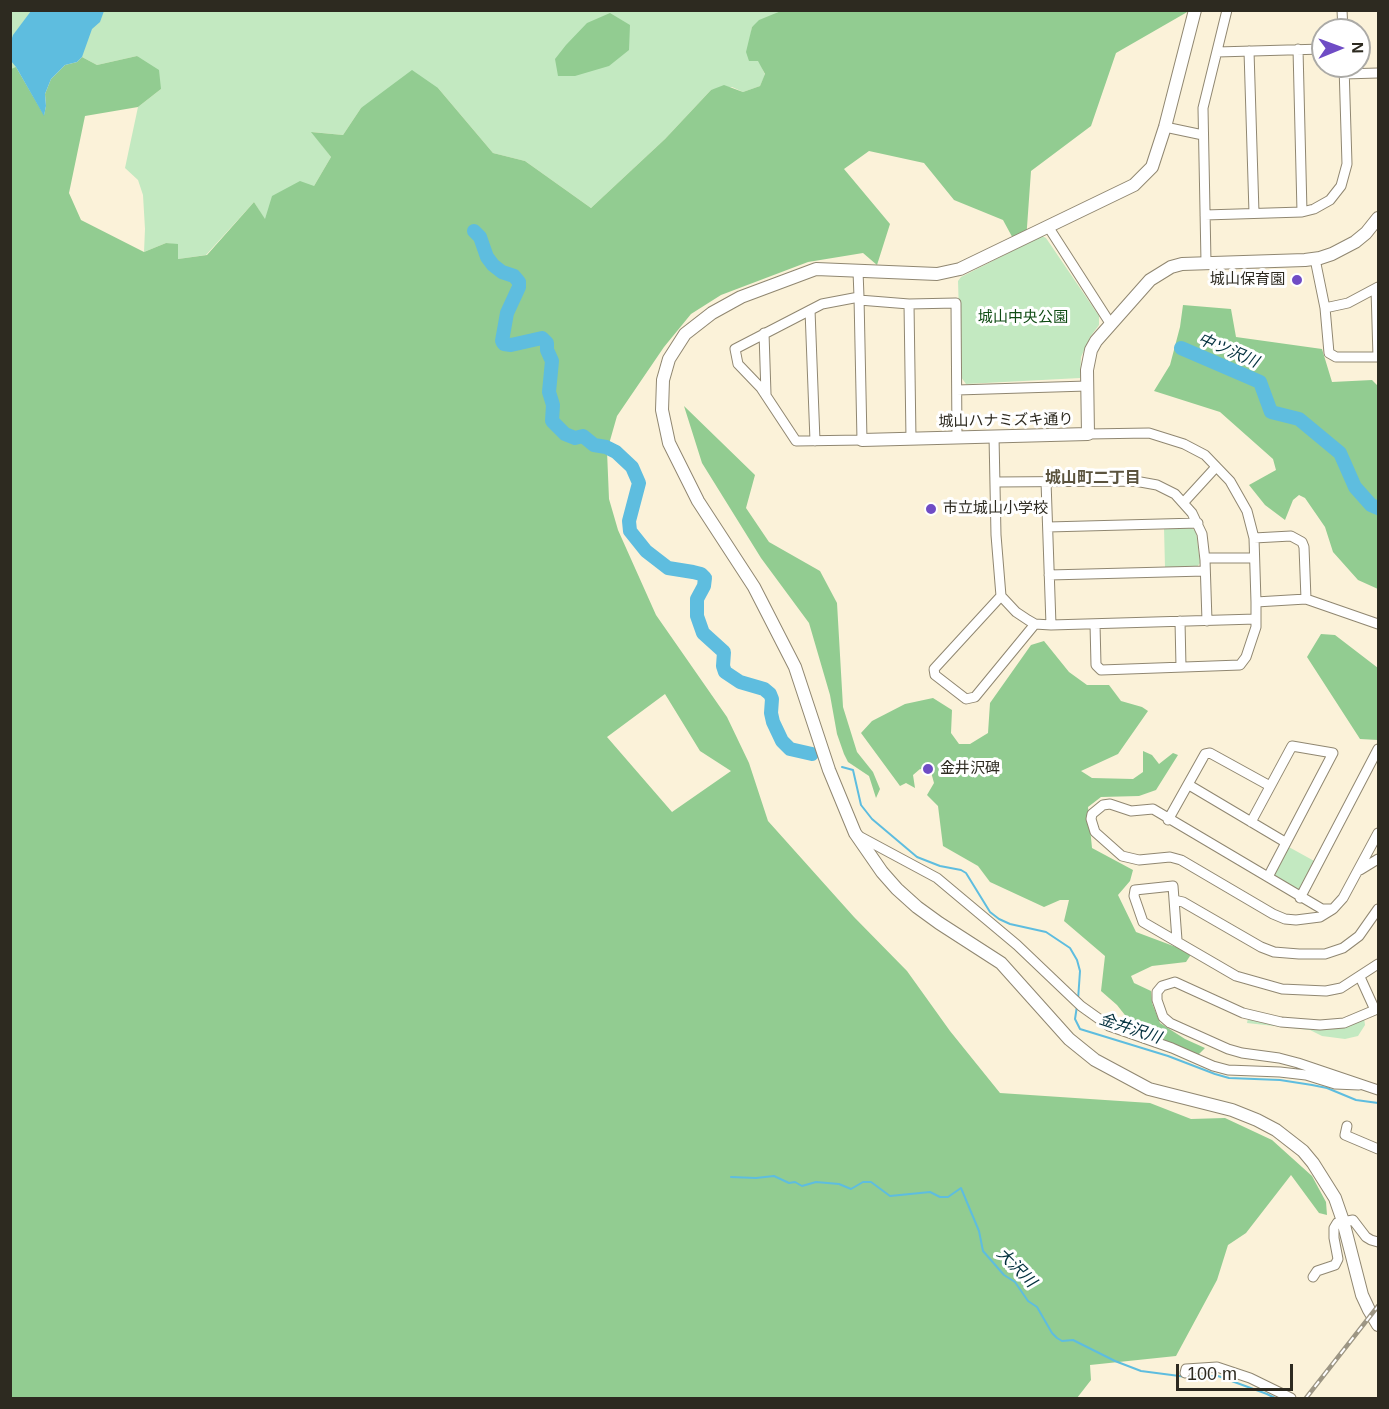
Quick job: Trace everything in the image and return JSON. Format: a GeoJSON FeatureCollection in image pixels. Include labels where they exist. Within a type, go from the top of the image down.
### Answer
{"type":"FeatureCollection","features":[{"type":"Feature","properties":{"kind":"street"},"geometry":{"type":"LineString","coordinates":[[1195,10],[1165,127],[1152,167],[1134,185],[960,269],[937,274],[816,269],[741,297],[712,313],[685,334],[669,359],[663,380],[662,410],[669,444],[698,501],[754,587],[795,667],[829,770],[855,834],[867,853],[897,889],[939,924],[1001,963],[1069,1039],[1095,1060],[1149,1089],[1232,1110],[1257,1120],[1292,1142],[1313,1162],[1335,1198],[1362,1295],[1378,1325]]}},
{"type":"Feature","properties":{"kind":"street"},"geometry":{"type":"LineString","coordinates":[[1206,262],[1203,108],[1227,10]]}},
{"type":"Feature","properties":{"kind":"street"},"geometry":{"type":"LineString","coordinates":[[1298,49],[1302,212]]}},
{"type":"Feature","properties":{"kind":"street"},"geometry":{"type":"LineString","coordinates":[[1217,52],[1311,49]]}},
{"type":"Feature","properties":{"kind":"street"},"geometry":{"type":"LineString","coordinates":[[1249,51],[1254,213]]}},
{"type":"Feature","properties":{"kind":"street"},"geometry":{"type":"LineString","coordinates":[[1205,215],[1302,212],[1314,209],[1330,200],[1341,186],[1346,174],[1344,78]]}},
{"type":"Feature","properties":{"kind":"street"},"geometry":{"type":"LineString","coordinates":[[1165,127],[1203,135]]}},
{"type":"Feature","properties":{"kind":"street","name":"城山ハナミズキ通り"},"geometry":{"type":"LineString","coordinates":[[862,440],[1088,434],[1087,370],[1090,350],[1141,288],[1162,271],[1182,264],[1206,262],[1315,259],[1332,254],[1356,242],[1378,218]]}},
{"type":"Feature","properties":{"kind":"street"},"geometry":{"type":"LineString","coordinates":[[1049,228],[1110,323]]}},
{"type":"Feature","properties":{"kind":"street"},"geometry":{"type":"LineString","coordinates":[[1315,259],[1325,308],[1329,353],[1336,357],[1378,357],[1377,288],[1348,303],[1325,308]]}},
{"type":"Feature","properties":{"kind":"street"},"geometry":{"type":"LineString","coordinates":[[858,271],[859,298],[862,440],[796,441],[766,395],[738,364],[735,349],[829,302],[859,298],[909,303],[956,303],[957,438]]}},
{"type":"Feature","properties":{"kind":"street"},"geometry":{"type":"LineString","coordinates":[[909,303],[911,439]]}},
{"type":"Feature","properties":{"kind":"street"},"geometry":{"type":"LineString","coordinates":[[810,310],[815,441]]}},
{"type":"Feature","properties":{"kind":"street"},"geometry":{"type":"LineString","coordinates":[[764,333],[766,395]]}},
{"type":"Feature","properties":{"kind":"street"},"geometry":{"type":"LineString","coordinates":[[957,390],[1087,386]]}},
{"type":"Feature","properties":{"kind":"street"},"geometry":{"type":"LineString","coordinates":[[1088,434],[1149,433],[1184,444],[1205,455],[1239,494],[1247,511],[1254,538],[1256,627],[1246,657],[1240,665],[1101,670],[1096,665],[1095,624]]}},
{"type":"Feature","properties":{"kind":"street"},"geometry":{"type":"LineString","coordinates":[[994,436],[996,535],[1001,596],[1016,612],[1035,624],[1051,625],[1256,619]]}},
{"type":"Feature","properties":{"kind":"street"},"geometry":{"type":"LineString","coordinates":[[1184,502],[1216,467]]}},
{"type":"Feature","properties":{"kind":"street"},"geometry":{"type":"LineString","coordinates":[[996,482],[1122,480],[1144,482],[1166,489],[1184,502],[1198,523],[1202,534],[1207,621]]}},
{"type":"Feature","properties":{"kind":"street"},"geometry":{"type":"LineString","coordinates":[[1046,481],[1051,625]]}},
{"type":"Feature","properties":{"kind":"street"},"geometry":{"type":"LineString","coordinates":[[1048,527],[1198,523]]}},
{"type":"Feature","properties":{"kind":"street"},"geometry":{"type":"LineString","coordinates":[[1254,538],[1291,536],[1299,538],[1304,547],[1306,599]]}},
{"type":"Feature","properties":{"kind":"street"},"geometry":{"type":"LineString","coordinates":[[1205,558],[1254,558]]}},
{"type":"Feature","properties":{"kind":"street"},"geometry":{"type":"LineString","coordinates":[[1049,575],[1205,571]]}},
{"type":"Feature","properties":{"kind":"street"},"geometry":{"type":"LineString","coordinates":[[1001,596],[934,669],[935,675],[966,699],[975,697],[1035,624]]}},
{"type":"Feature","properties":{"kind":"street"},"geometry":{"type":"LineString","coordinates":[[1256,602],[1306,599],[1378,624]]}},
{"type":"Feature","properties":{"kind":"street"},"geometry":{"type":"LineString","coordinates":[[1180,621],[1181,667]]}},
{"type":"Feature","properties":{"kind":"street"},"geometry":{"type":"LineString","coordinates":[[1251,822],[1292,746],[1333,753],[1268,877]]}},
{"type":"Feature","properties":{"kind":"street"},"geometry":{"type":"LineString","coordinates":[[1300,898],[1378,749]]}},
{"type":"Feature","properties":{"kind":"street"},"geometry":{"type":"LineString","coordinates":[[1168,820],[1205,754],[1210,753],[1270,786]]}},
{"type":"Feature","properties":{"kind":"street"},"geometry":{"type":"LineString","coordinates":[[1189,785],[1285,842]]}},
{"type":"Feature","properties":{"kind":"street"},"geometry":{"type":"LineString","coordinates":[[1333,909],[1322,909],[1300,898],[1153,809],[1131,810],[1110,804],[1097,809],[1092,814],[1091,819],[1095,832],[1122,856],[1130,859],[1170,857],[1181,860],[1273,914],[1285,919],[1296,920],[1324,916],[1333,909],[1343,898],[1378,833]]}},
{"type":"Feature","properties":{"kind":"street"},"geometry":{"type":"LineString","coordinates":[[855,834],[937,878],[1017,945],[1077,1003],[1109,1026],[1228,1070],[1280,1072],[1306,1075],[1335,1084],[1359,1085]]}},
{"type":"Feature","properties":{"kind":"street"},"geometry":{"type":"LineString","coordinates":[[1358,872],[1378,859]]}},
{"type":"Feature","properties":{"kind":"street"},"geometry":{"type":"LineString","coordinates":[[1177,940],[1173,886],[1135,890],[1134,896],[1143,922],[1236,976],[1282,989],[1326,991],[1341,988],[1378,964]]}},
{"type":"Feature","properties":{"kind":"street"},"geometry":{"type":"LineString","coordinates":[[1174,900],[1183,902],[1261,947],[1274,952],[1299,954],[1325,954],[1343,948],[1359,936],[1378,909]]}},
{"type":"Feature","properties":{"kind":"street"},"geometry":{"type":"LineString","coordinates":[[1360,977],[1377,1009],[1344,1023],[1320,1025],[1281,1022],[1243,1013],[1175,982],[1162,986],[1157,992],[1158,1007],[1162,1017],[1170,1023],[1242,1053],[1289,1060],[1378,1090]]}},
{"type":"Feature","properties":{"kind":"street"},"geometry":{"type":"LineString","coordinates":[[1347,1126],[1345,1135],[1378,1149]]}},
{"type":"Feature","properties":{"kind":"street"},"geometry":{"type":"LineString","coordinates":[[1313,1276],[1317,1271],[1335,1265],[1338,1258],[1334,1228],[1337,1223],[1353,1220],[1366,1237],[1378,1242]]}},
{"type":"Feature","properties":{"kind":"street"},"geometry":{"type":"LineString","coordinates":[[1185,1373],[1186,1369],[1218,1367],[1250,1378],[1291,1398]]}},
{"type":"Feature","properties":{"kind":"green space"},"geometry":{"type":"Polygon","coordinates":[[[11,11],[781,11],[752,27],[750,39],[765,75],[760,86],[743,92],[732,87],[711,90],[665,139],[591,208],[525,161],[493,153],[438,88],[361,108],[343,135],[312,132],[331,157],[314,186],[265,220],[254,202],[206,255],[178,259],[178,245],[166,243],[144,252],[143,195],[138,180],[125,168],[138,107],[161,89],[137,56],[97,65],[82,57],[11,69],[11,11]]]}},
{"type":"Feature","properties":{"kind":"green space"},"geometry":{"type":"Polygon","coordinates":[[[781,11],[1189,11],[1116,53],[1091,126],[1031,171],[1026,241],[1016,244],[1003,220],[954,200],[924,163],[869,151],[844,169],[890,224],[877,265],[863,253],[808,262],[721,295],[691,314],[664,347],[617,416],[607,451],[609,499],[618,530],[656,615],[727,717],[749,763],[768,821],[854,917],[907,971],[950,1031],[1000,1093],[1150,1103],[1191,1119],[1225,1118],[1272,1140],[1312,1176],[1326,1202],[1327,1215],[1319,1213],[1291,1175],[1246,1233],[1228,1245],[1217,1280],[1176,1356],[1090,1365],[1091,1380],[1077,1398],[11,1398],[11,69],[16,67],[44,115],[45,94],[51,79],[65,65],[77,62],[82,57],[97,65],[137,56],[159,70],[161,89],[138,107],[85,116],[69,193],[81,220],[144,252],[166,243],[178,244],[178,259],[207,255],[254,202],[265,219],[272,196],[300,181],[314,186],[331,157],[311,132],[343,135],[361,108],[412,70],[438,88],[493,153],[525,161],[591,208],[665,139],[711,90],[724,85],[743,92],[760,86],[765,74],[758,61],[749,61],[746,52],[752,27],[759,20],[781,11]],[[665,694],[607,737],[672,812],[731,771],[700,751],[665,694]]]}},
{"type":"Feature","properties":{"kind":"green space"},"geometry":{"type":"Polygon","coordinates":[[[610,13],[630,25],[629,50],[609,66],[575,76],[558,76],[555,59],[566,45],[587,23],[610,13]]]}},
{"type":"Feature","properties":{"kind":"green space","name":"城山中央公園"},"geometry":{"type":"Polygon","coordinates":[[[1042,236],[1046,238],[1099,316],[1099,325],[1090,337],[1081,357],[1080,378],[966,384],[961,377],[958,281],[961,277],[1042,236]]]}},
{"type":"Feature","properties":{"kind":"green space"},"geometry":{"type":"Polygon","coordinates":[[[1183,305],[1231,309],[1236,337],[1322,349],[1332,382],[1372,380],[1378,386],[1378,589],[1358,580],[1333,552],[1325,527],[1305,498],[1299,495],[1293,500],[1285,520],[1265,505],[1249,485],[1276,470],[1273,459],[1220,412],[1154,391],[1170,365],[1183,305]]]}},
{"type":"Feature","properties":{"kind":"green space"},"geometry":{"type":"Polygon","coordinates":[[[684,406],[755,475],[746,508],[769,542],[820,571],[837,603],[843,707],[857,752],[873,772],[880,789],[876,798],[869,776],[848,762],[844,754],[809,623],[761,558],[702,463],[684,406]]]}},
{"type":"Feature","properties":{"kind":"green space"},"geometry":{"type":"Polygon","coordinates":[[[1190,527],[1196,531],[1200,563],[1197,567],[1165,567],[1164,528],[1190,527]]]}},
{"type":"Feature","properties":{"kind":"green space"},"geometry":{"type":"Polygon","coordinates":[[[1321,634],[1335,635],[1378,668],[1378,740],[1360,739],[1307,657],[1321,634]]]}},
{"type":"Feature","properties":{"kind":"green space"},"geometry":{"type":"Polygon","coordinates":[[[1044,641],[1069,672],[1087,685],[1109,685],[1121,701],[1148,711],[1118,754],[1081,771],[1092,778],[1133,779],[1143,772],[1143,751],[1152,755],[1159,764],[1173,753],[1178,755],[1156,790],[1139,796],[1101,797],[1088,807],[1092,848],[1133,870],[1130,881],[1118,895],[1136,932],[1192,953],[1186,962],[1152,966],[1131,976],[1134,983],[1151,991],[1152,1003],[1160,1023],[1185,1039],[1205,1048],[1195,1058],[1158,1044],[1136,1029],[1117,1005],[1101,991],[1105,956],[1064,921],[1069,900],[1060,900],[1044,907],[990,882],[978,866],[943,846],[938,806],[927,795],[934,783],[931,772],[920,769],[913,775],[915,788],[906,783],[900,786],[861,733],[872,721],[905,704],[933,698],[952,710],[951,733],[959,744],[970,744],[988,733],[990,703],[1031,645],[1044,641]]]}},
{"type":"Feature","properties":{"kind":"green space"},"geometry":{"type":"Polygon","coordinates":[[[1287,846],[1316,862],[1302,890],[1297,892],[1273,877],[1287,846]]]}},
{"type":"Feature","properties":{"kind":"green space"},"geometry":{"type":"Polygon","coordinates":[[[1248,1018],[1271,1023],[1364,1018],[1365,1025],[1358,1036],[1345,1039],[1322,1036],[1310,1030],[1247,1023],[1248,1018]]]}},
{"type":"Feature","properties":{"kind":"water"},"geometry":{"type":"Polygon","coordinates":[[[31,11],[104,11],[100,22],[92,29],[82,57],[77,62],[65,65],[51,79],[45,94],[44,116],[11,61],[13,35],[31,11]]]}},
{"type":"Feature","properties":{"kind":"waterway","name":"金井沢川"},"geometry":{"type":"LineString","coordinates":[[474,231],[480,237],[487,257],[493,265],[502,272],[514,276],[519,282],[519,287],[507,313],[502,341],[504,344],[511,345],[542,338],[547,343],[547,350],[552,361],[549,392],[553,405],[552,421],[565,434],[575,438],[583,436],[594,445],[616,452],[632,467],[639,483],[629,521],[630,531],[646,551],[668,568],[701,574],[705,578],[704,586],[697,599],[697,616],[703,633],[724,652],[725,672],[740,682],[764,689],[770,694],[773,722],[782,741],[790,749],[812,754]]}},
{"type":"Feature","properties":{"kind":"waterway","name":"中ツ沢川"},"geometry":{"type":"LineString","coordinates":[[1181,348],[1260,382],[1271,412],[1299,419],[1340,453],[1355,487],[1371,505],[1378,508]]}},
{"type":"Feature","properties":{"kind":"waterway","name":"金井沢川"},"geometry":{"type":"LineString","coordinates":[[842,767],[853,770],[861,805],[872,819],[917,857],[966,873],[990,912],[999,919],[1010,924],[1046,932],[1070,948],[1080,971],[1078,1000]]}},
{"type":"Feature","properties":{"kind":"waterway","name":"金井沢川"},"geometry":{"type":"LineString","coordinates":[[1077,1006],[1075,1019],[1080,1029],[1168,1056],[1215,1074],[1229,1078],[1280,1080],[1312,1085],[1327,1088],[1356,1100],[1378,1103]]}},
{"type":"Feature","properties":{"kind":"waterway","name":"大沢川"},"geometry":{"type":"LineString","coordinates":[[731,1177],[774,1176],[802,1186],[816,1182],[839,1184],[851,1189],[863,1182],[871,1182],[890,1196],[930,1192],[940,1197],[948,1197],[961,1188],[979,1231],[983,1251],[1004,1275],[1015,1282],[1028,1301],[1037,1307],[1057,1338],[1062,1341],[1073,1340],[1141,1371],[1187,1377],[1218,1376],[1275,1398]]}},
{"type":"Feature","properties":{"kind":"railway"},"geometry":{"type":"LineString","coordinates":[[1306,1398],[1378,1306]]}},
{"type":"Feature","properties":{"kind":"place","name":"城山保育園"},"geometry":{"type":"Point","coordinates":[1297,280]}},
{"type":"Feature","properties":{"kind":"place","name":"市立城山小学校"},"geometry":{"type":"Point","coordinates":[931,509]}},
{"type":"Feature","properties":{"kind":"place","name":"金井沢碑"},"geometry":{"type":"Point","coordinates":[928,769]}},
{"type":"Feature","properties":{"kind":"district","name":"城山町二丁目"},"geometry":{"type":"Point","coordinates":[1093,479]}}]}
